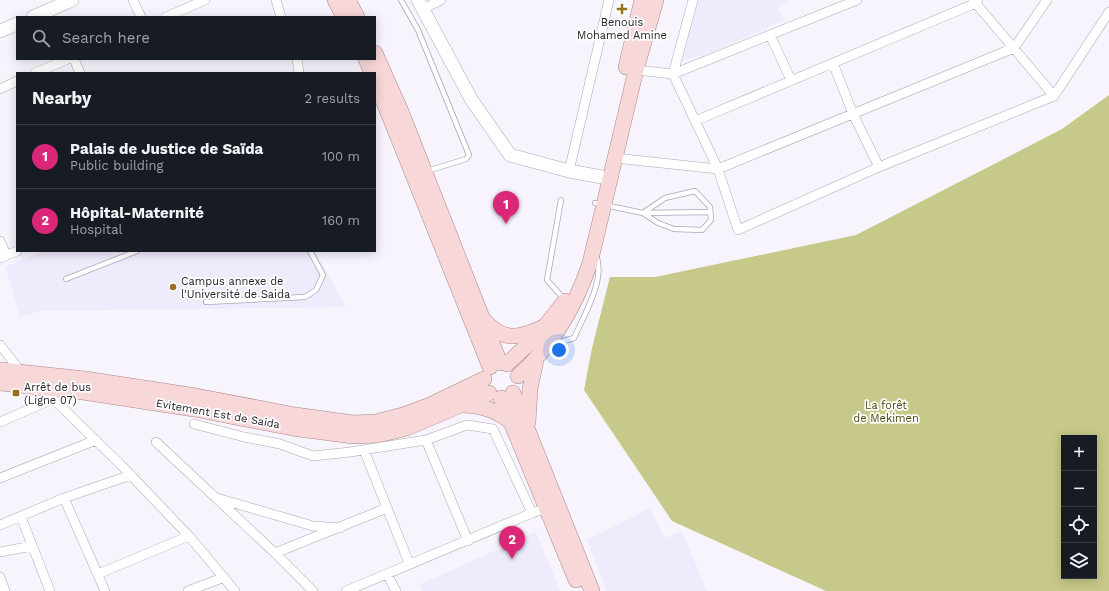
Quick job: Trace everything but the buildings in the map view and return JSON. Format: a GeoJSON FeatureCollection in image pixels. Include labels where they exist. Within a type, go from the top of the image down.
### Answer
{"type":"FeatureCollection","features":[{"type":"Feature","properties":{"kind":"main road"},"geometry":{"type":"LineString","coordinates":[[335,0],[343,16]]}},
{"type":"Feature","properties":{"kind":"main road"},"geometry":{"type":"LineString","coordinates":[[348,0],[356,16]]}},
{"type":"Feature","properties":{"kind":"main road"},"geometry":{"type":"LineString","coordinates":[[498,380],[519,384],[518,376],[536,360],[547,345],[571,308],[581,288],[593,248],[602,177],[642,0]]}},
{"type":"Feature","properties":{"kind":"main road"},"geometry":{"type":"LineString","coordinates":[[0,370],[85,379],[196,396],[302,416],[353,423],[376,422],[403,415],[498,380],[565,300],[577,270],[615,158],[636,70],[656,0]]}},
{"type":"Feature","properties":{"kind":"main road"},"geometry":{"type":"LineString","coordinates":[[376,55],[425,171],[481,316],[511,422],[592,591]]}},
{"type":"Feature","properties":{"kind":"main road"},"geometry":{"type":"LineString","coordinates":[[366,60],[372,72]]}},
{"type":"Feature","properties":{"kind":"main road"},"geometry":{"type":"LineString","coordinates":[[376,82],[498,380],[529,433],[581,591]]}},
{"type":"Feature","properties":{"kind":"main road"},"geometry":{"type":"LineString","coordinates":[[481,316],[493,330],[505,335],[525,335],[543,327]]}},
{"type":"Feature","properties":{"kind":"main road"},"geometry":{"type":"LineString","coordinates":[[529,433],[529,396],[536,360]]}},
{"type":"Feature","properties":{"kind":"main road","name":"Evitement Est de Saida"},"geometry":{"type":"LineString","coordinates":[[0,383],[194,409],[299,429],[353,436],[378,435],[407,428],[464,405],[498,380]]}},
{"type":"Feature","properties":{"kind":"main road"},"geometry":{"type":"LineString","coordinates":[[464,405],[489,409],[511,422]]}},
{"type":"Feature","properties":{"kind":"street"},"geometry":{"type":"LineString","coordinates":[[35,16],[72,0]]}},
{"type":"Feature","properties":{"kind":"street"},"geometry":{"type":"LineString","coordinates":[[134,0],[141,16]]}},
{"type":"Feature","properties":{"kind":"street"},"geometry":{"type":"LineString","coordinates":[[168,16],[205,0]]}},
{"type":"Feature","properties":{"kind":"street"},"geometry":{"type":"LineString","coordinates":[[276,0],[281,16]]}},
{"type":"Feature","properties":{"kind":"street"},"geometry":{"type":"LineString","coordinates":[[441,0],[421,4],[471,99],[510,155],[569,171],[602,177]]}},
{"type":"Feature","properties":{"kind":"street"},"geometry":{"type":"LineString","coordinates":[[569,171],[609,0]]}},
{"type":"Feature","properties":{"kind":"street"},"geometry":{"type":"LineString","coordinates":[[693,0],[673,74],[718,169],[738,230],[879,167],[1054,96],[1109,12]]}},
{"type":"Feature","properties":{"kind":"street"},"geometry":{"type":"LineString","coordinates":[[636,70],[673,74],[857,0]]}},
{"type":"Feature","properties":{"kind":"street"},"geometry":{"type":"LineString","coordinates":[[615,158],[718,169],[1014,48],[1047,0]]}},
{"type":"Feature","properties":{"kind":"street"},"geometry":{"type":"LineString","coordinates":[[695,120],[833,63],[976,1],[1054,96]]}},
{"type":"Feature","properties":{"kind":"street"},"geometry":{"type":"LineString","coordinates":[[0,31],[16,24]]}},
{"type":"Feature","properties":{"kind":"street"},"geometry":{"type":"LineString","coordinates":[[770,35],[791,80]]}},
{"type":"Feature","properties":{"kind":"street"},"geometry":{"type":"LineString","coordinates":[[37,72],[66,60]]}},
{"type":"Feature","properties":{"kind":"street"},"geometry":{"type":"LineString","coordinates":[[74,60],[80,72]]}},
{"type":"Feature","properties":{"kind":"street"},"geometry":{"type":"LineString","coordinates":[[297,60],[299,72]]}},
{"type":"Feature","properties":{"kind":"street"},"geometry":{"type":"LineString","coordinates":[[833,63],[853,114],[879,167]]}},
{"type":"Feature","properties":{"kind":"street"},"geometry":{"type":"LineString","coordinates":[[0,89],[16,81]]}},
{"type":"Feature","properties":{"kind":"street"},"geometry":{"type":"LineString","coordinates":[[0,241],[3,256],[16,251]]}},
{"type":"Feature","properties":{"kind":"street"},"geometry":{"type":"LineString","coordinates":[[0,345],[21,372],[41,388],[96,440],[189,536],[222,578],[235,591]]}},
{"type":"Feature","properties":{"kind":"street"},"geometry":{"type":"LineString","coordinates":[[0,422],[53,399]]}},
{"type":"Feature","properties":{"kind":"street"},"geometry":{"type":"LineString","coordinates":[[194,424],[244,437],[280,444],[313,456],[364,450],[426,440],[467,425],[493,429],[532,513]]}},
{"type":"Feature","properties":{"kind":"street"},"geometry":{"type":"LineString","coordinates":[[0,478],[96,440]]}},
{"type":"Feature","properties":{"kind":"street"},"geometry":{"type":"LineString","coordinates":[[426,440],[468,541]]}},
{"type":"Feature","properties":{"kind":"street"},"geometry":{"type":"LineString","coordinates":[[156,442],[275,553],[313,591]]}},
{"type":"Feature","properties":{"kind":"street"},"geometry":{"type":"LineString","coordinates":[[364,450],[409,564]]}},
{"type":"Feature","properties":{"kind":"street"},"geometry":{"type":"LineString","coordinates":[[0,525],[64,498],[130,475]]}},
{"type":"Feature","properties":{"kind":"street"},"geometry":{"type":"LineString","coordinates":[[64,498],[98,574],[104,591]]}},
{"type":"Feature","properties":{"kind":"street"},"geometry":{"type":"LineString","coordinates":[[216,498],[314,526],[340,528]]}},
{"type":"Feature","properties":{"kind":"street"},"geometry":{"type":"LineString","coordinates":[[346,591],[532,513],[553,507]]}},
{"type":"Feature","properties":{"kind":"street"},"geometry":{"type":"LineString","coordinates":[[275,553],[387,508]]}},
{"type":"Feature","properties":{"kind":"street"},"geometry":{"type":"LineString","coordinates":[[21,517],[50,591]]}},
{"type":"Feature","properties":{"kind":"street"},"geometry":{"type":"LineString","coordinates":[[98,574],[189,536]]}},
{"type":"Feature","properties":{"kind":"street"},"geometry":{"type":"LineString","coordinates":[[0,552],[32,546]]}},
{"type":"Feature","properties":{"kind":"street"},"geometry":{"type":"LineString","coordinates":[[387,574],[396,591]]}},
{"type":"Feature","properties":{"kind":"street"},"geometry":{"type":"LineString","coordinates":[[0,577],[5,591]]}},
{"type":"Feature","properties":{"kind":"street"},"geometry":{"type":"LineString","coordinates":[[188,591],[222,578]]}},
{"type":"Feature","properties":{"kind":"lane"},"geometry":{"type":"LineString","coordinates":[[401,0],[418,30],[469,155],[466,159],[425,171]]}},
{"type":"Feature","properties":{"kind":"lane"},"geometry":{"type":"LineString","coordinates":[[695,191],[710,207],[710,220],[702,230],[674,228],[658,222],[643,213],[664,198],[695,191]]}},
{"type":"Feature","properties":{"kind":"lane"},"geometry":{"type":"LineString","coordinates":[[561,200],[547,280],[565,300]]}},
{"type":"Feature","properties":{"kind":"lane"},"geometry":{"type":"LineString","coordinates":[[599,203],[643,213],[710,212]]}},
{"type":"Feature","properties":{"kind":"lane"},"geometry":{"type":"LineString","coordinates":[[66,280],[135,252]]}},
{"type":"Feature","properties":{"kind":"lane"},"geometry":{"type":"LineString","coordinates":[[206,302],[305,296],[316,290],[323,275],[311,252]]}},
{"type":"Feature","properties":{"kind":"shaded area"},"geometry":{"type":"Polygon","coordinates":[[[698,0],[790,0],[778,9],[785,20],[712,52],[682,61],[698,0]]]}},
{"type":"Feature","properties":{"kind":"shaded area","name":"Campus annexe de l'Université de Saida"},"geometry":{"type":"Polygon","coordinates":[[[40,252],[316,252],[346,307],[42,311],[20,316],[5,267],[40,252]]]}},
{"type":"Feature","properties":{"kind":"shaded area"},"geometry":{"type":"Polygon","coordinates":[[[650,508],[665,538],[682,531],[707,591],[607,591],[587,540],[650,508]]]}},
{"type":"Feature","properties":{"kind":"shaded area"},"geometry":{"type":"Polygon","coordinates":[[[536,532],[560,591],[422,591],[419,585],[536,532]]]}},
{"type":"Feature","properties":{"kind":"green space","name":"La forêt de Mekimen"},"geometry":{"type":"Polygon","coordinates":[[[1109,95],[1109,591],[826,591],[672,521],[584,390],[592,348],[610,277],[655,277],[856,235],[1062,129],[1109,95]]]}},
{"type":"Feature","properties":{"kind":"place","name":"Benouis Mohamed Amine"},"geometry":{"type":"Point","coordinates":[622,9]}},
{"type":"Feature","properties":{"kind":"place","name":"Palais de Justice de Saïda"},"geometry":{"type":"Point","coordinates":[506,224]}},
{"type":"Feature","properties":{"kind":"place","name":"Campus annexe de l'Université de Saida"},"geometry":{"type":"Point","coordinates":[173,287]}},
{"type":"Feature","properties":{"kind":"place","name":"Arrêt de bus (Ligne 07)"},"geometry":{"type":"Point","coordinates":[16,393]}},
{"type":"Feature","properties":{"kind":"place","name":"Hôpital-Maternité"},"geometry":{"type":"Point","coordinates":[512,559]}}]}
